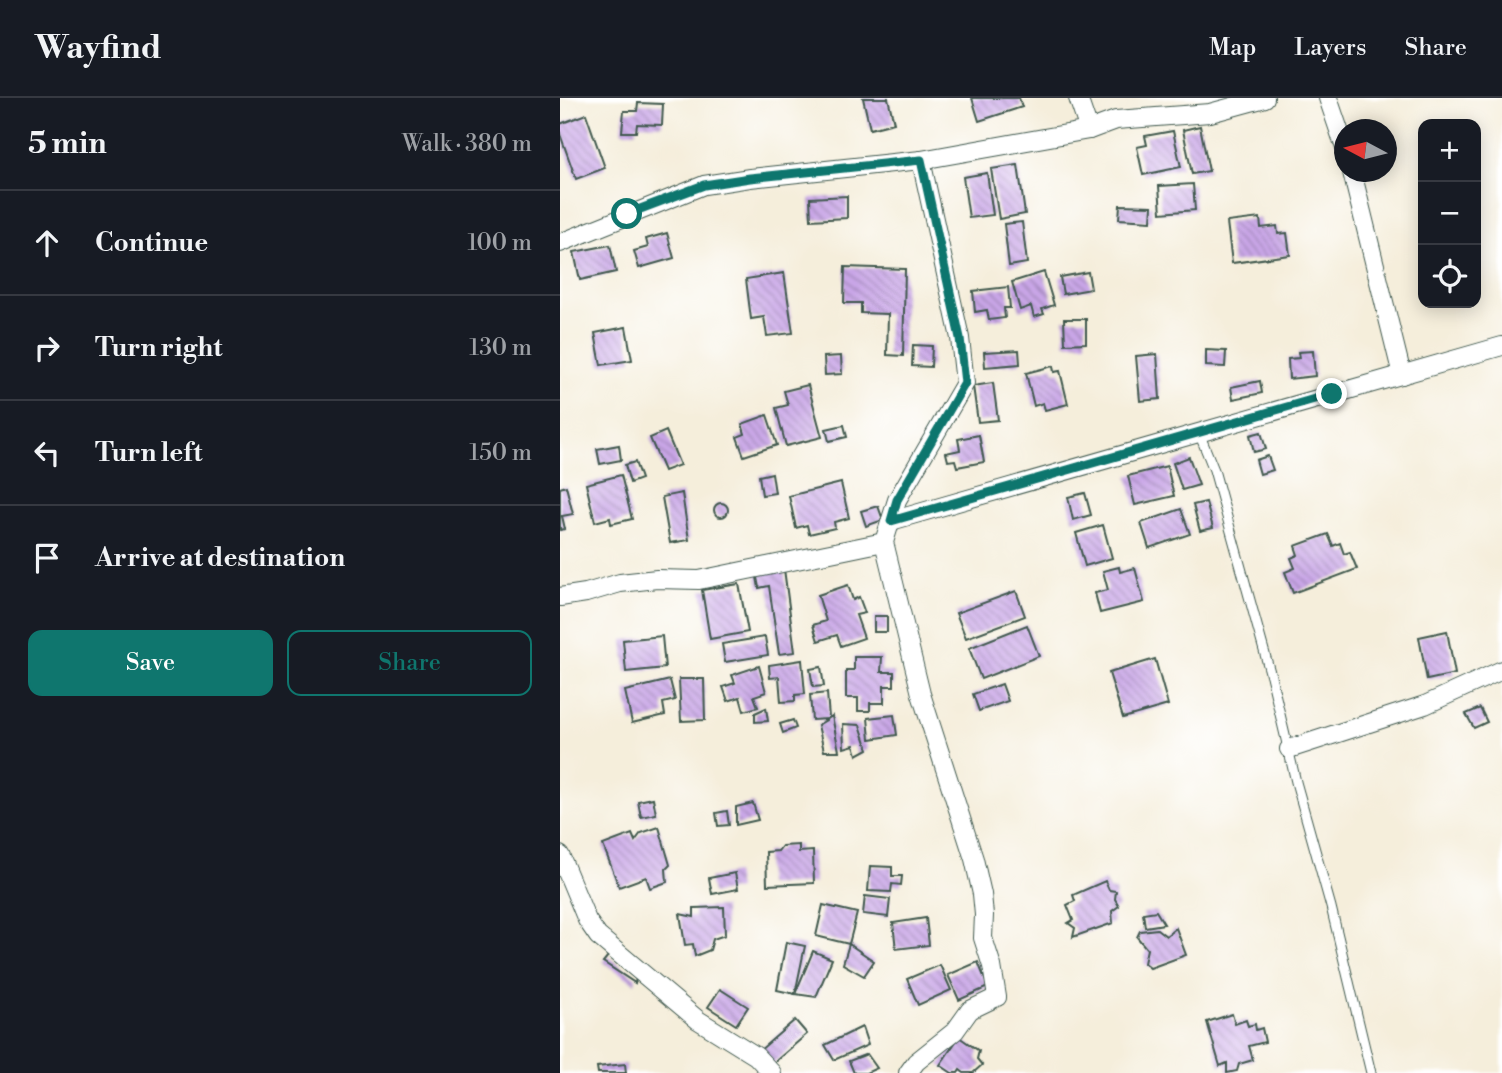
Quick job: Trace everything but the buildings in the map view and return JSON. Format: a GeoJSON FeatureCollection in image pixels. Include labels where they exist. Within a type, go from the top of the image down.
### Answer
{"type":"FeatureCollection","features":[{"type":"Feature","properties":{"kind":"street"},"geometry":{"type":"LineString","coordinates":[[1078,98],[1089,130]]}},
{"type":"Feature","properties":{"kind":"street"},"geometry":{"type":"LineString","coordinates":[[560,243],[704,185],[921,160],[1089,130],[1116,120],[1210,113],[1265,98]]}},
{"type":"Feature","properties":{"kind":"street"},"geometry":{"type":"LineString","coordinates":[[1328,98],[1335,119]]}},
{"type":"Feature","properties":{"kind":"street"},"geometry":{"type":"LineString","coordinates":[[908,1073],[916,1062],[956,1031],[970,1010],[997,997],[992,966],[983,937],[982,894],[974,859],[921,694],[884,542],[897,500],[965,383],[960,338],[921,160]]}},
{"type":"Feature","properties":{"kind":"street"},"geometry":{"type":"LineString","coordinates":[[1354,182],[1402,374]]}},
{"type":"Feature","properties":{"kind":"street"},"geometry":{"type":"LineString","coordinates":[[891,521],[1502,346]]}},
{"type":"Feature","properties":{"kind":"street"},"geometry":{"type":"LineString","coordinates":[[560,597],[632,582],[657,579],[699,580],[884,542]]}},
{"type":"Feature","properties":{"kind":"street"},"geometry":{"type":"LineString","coordinates":[[1289,749],[1425,705],[1502,670]]}},
{"type":"Feature","properties":{"kind":"street"},"geometry":{"type":"LineString","coordinates":[[560,855],[587,920],[598,936],[698,1020],[756,1056],[772,1073]]}},
{"type":"Feature","properties":{"kind":"lane"},"geometry":{"type":"LineString","coordinates":[[1199,433],[1214,470],[1271,676],[1371,1073]]}},
{"type":"Feature","properties":{"kind":"route"},"geometry":{"type":"LineString","coordinates":[[627,214],[704,185],[921,160],[960,338],[965,383],[897,500],[891,521],[1332,394]]}}]}
